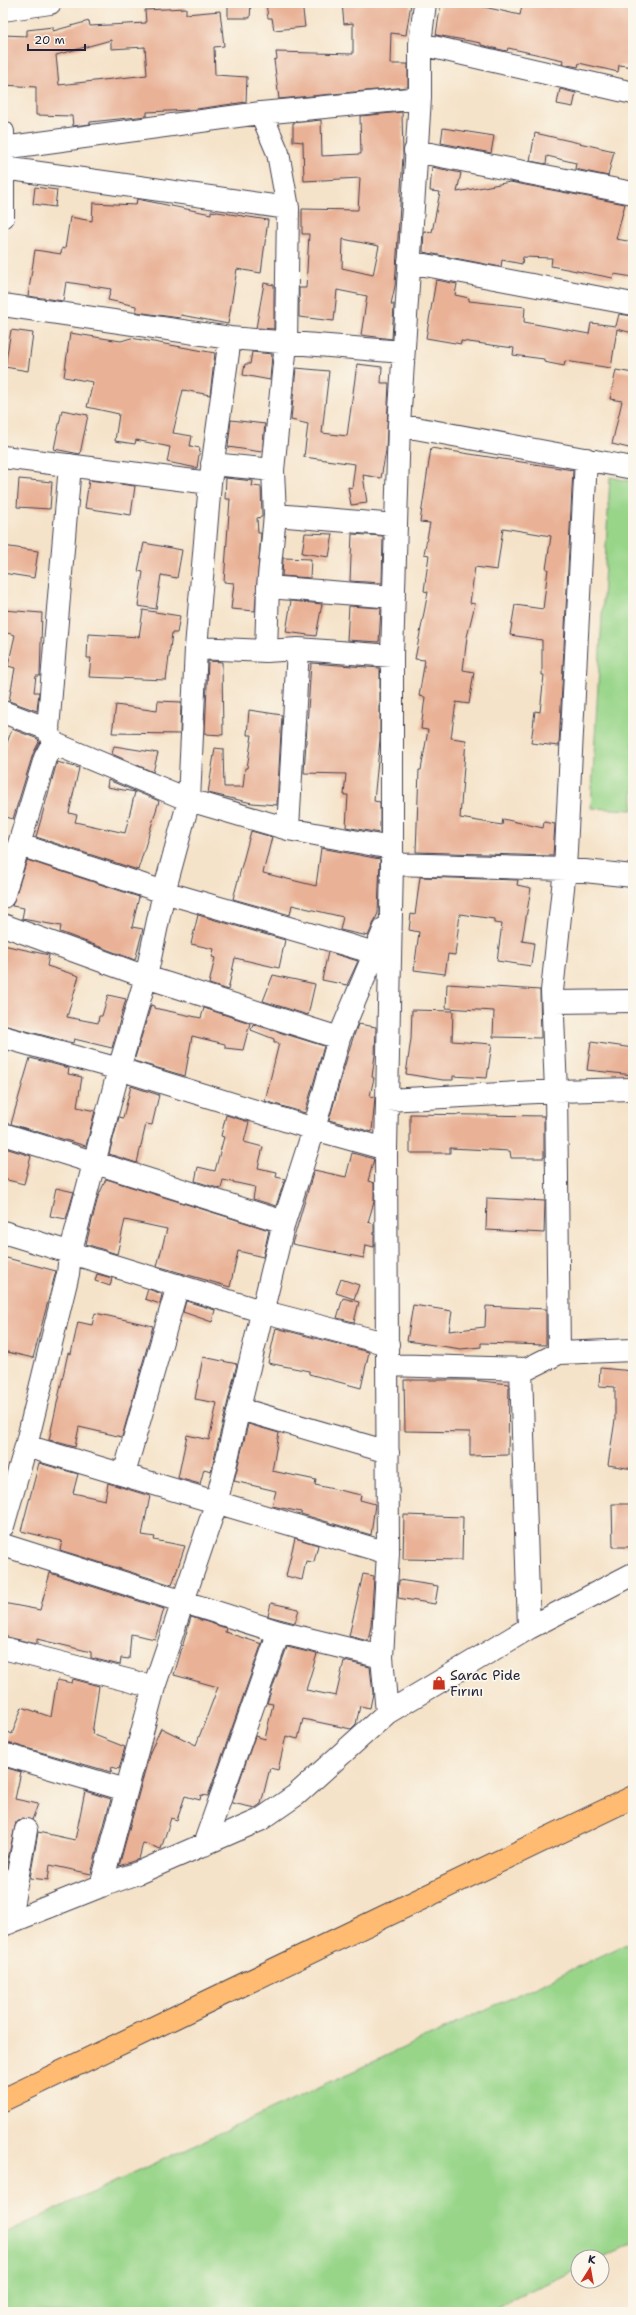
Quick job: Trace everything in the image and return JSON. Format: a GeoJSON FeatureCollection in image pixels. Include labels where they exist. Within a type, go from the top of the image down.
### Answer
{"type":"FeatureCollection","features":[{"type":"Feature","properties":{"kind":"main road"},"geometry":{"type":"LineString","coordinates":[[3,2100],[633,1797]]}},
{"type":"Feature","properties":{"kind":"street"},"geometry":{"type":"LineString","coordinates":[[3,10],[50,3]]}},
{"type":"Feature","properties":{"kind":"street"},"geometry":{"type":"LineString","coordinates":[[387,1713],[382,1657],[388,1553],[386,1149],[392,856],[392,656],[399,425],[415,151],[420,98],[420,44],[425,3]]}},
{"type":"Feature","properties":{"kind":"street"},"geometry":{"type":"LineString","coordinates":[[420,44],[633,94]]}},
{"type":"Feature","properties":{"kind":"street"},"geometry":{"type":"LineString","coordinates":[[4,149],[261,113],[420,98]]}},
{"type":"Feature","properties":{"kind":"street"},"geometry":{"type":"LineString","coordinates":[[261,113],[278,154],[288,208],[286,344],[273,470],[275,515],[268,587],[266,651]]}},
{"type":"Feature","properties":{"kind":"street"},"geometry":{"type":"LineString","coordinates":[[4,149],[288,208]]}},
{"type":"Feature","properties":{"kind":"street"},"geometry":{"type":"LineString","coordinates":[[3,217],[4,149]]}},
{"type":"Feature","properties":{"kind":"street"},"geometry":{"type":"LineString","coordinates":[[415,151],[633,192]]}},
{"type":"Feature","properties":{"kind":"street"},"geometry":{"type":"LineString","coordinates":[[409,262],[633,304]]}},
{"type":"Feature","properties":{"kind":"street"},"geometry":{"type":"LineString","coordinates":[[3,305],[230,338],[286,344],[403,352]]}},
{"type":"Feature","properties":{"kind":"street"},"geometry":{"type":"LineString","coordinates":[[3,1526],[26,1446],[68,1274],[70,1254],[96,1163],[119,1068],[146,977],[164,892],[189,800],[196,648],[211,474],[230,338]]}},
{"type":"Feature","properties":{"kind":"street"},"geometry":{"type":"LineString","coordinates":[[399,425],[633,468]]}},
{"type":"Feature","properties":{"kind":"street"},"geometry":{"type":"LineString","coordinates":[[3,457],[70,465],[211,474],[273,470]]}},
{"type":"Feature","properties":{"kind":"street"},"geometry":{"type":"LineString","coordinates":[[559,1353],[556,1091],[552,1002],[565,868],[586,460]]}},
{"type":"Feature","properties":{"kind":"street"},"geometry":{"type":"LineString","coordinates":[[3,897],[20,846],[50,736],[70,465]]}},
{"type":"Feature","properties":{"kind":"street"},"geometry":{"type":"LineString","coordinates":[[275,515],[396,525]]}},
{"type":"Feature","properties":{"kind":"street"},"geometry":{"type":"LineString","coordinates":[[268,587],[394,597]]}},
{"type":"Feature","properties":{"kind":"street"},"geometry":{"type":"LineString","coordinates":[[196,648],[266,651],[298,649],[392,656]]}},
{"type":"Feature","properties":{"kind":"street"},"geometry":{"type":"LineString","coordinates":[[288,829],[298,649]]}},
{"type":"Feature","properties":{"kind":"street"},"geometry":{"type":"LineString","coordinates":[[3,712],[50,736],[189,800],[288,829],[392,856],[565,868],[633,876]]}},
{"type":"Feature","properties":{"kind":"street"},"geometry":{"type":"LineString","coordinates":[[20,846],[164,892],[375,953]]}},
{"type":"Feature","properties":{"kind":"street"},"geometry":{"type":"LineString","coordinates":[[101,1886],[154,1687],[216,1504],[284,1222],[314,1129],[339,1038],[390,918]]}},
{"type":"Feature","properties":{"kind":"street"},"geometry":{"type":"LineString","coordinates":[[3,925],[146,977],[339,1038]]}},
{"type":"Feature","properties":{"kind":"street"},"geometry":{"type":"LineString","coordinates":[[552,1002],[633,1001]]}},
{"type":"Feature","properties":{"kind":"street"},"geometry":{"type":"LineString","coordinates":[[3,1038],[119,1068],[314,1129],[386,1149]]}},
{"type":"Feature","properties":{"kind":"street"},"geometry":{"type":"LineString","coordinates":[[387,1100],[556,1091],[633,1089]]}},
{"type":"Feature","properties":{"kind":"street"},"geometry":{"type":"LineString","coordinates":[[3,1134],[284,1222]]}},
{"type":"Feature","properties":{"kind":"street"},"geometry":{"type":"LineString","coordinates":[[3,1232],[70,1254],[262,1311],[387,1354],[527,1370],[559,1353],[633,1350]]}},
{"type":"Feature","properties":{"kind":"street"},"geometry":{"type":"LineString","coordinates":[[124,1474],[178,1285]]}},
{"type":"Feature","properties":{"kind":"street"},"geometry":{"type":"LineString","coordinates":[[521,1369],[529,1628]]}},
{"type":"Feature","properties":{"kind":"street"},"geometry":{"type":"LineString","coordinates":[[240,1409],[388,1452]]}},
{"type":"Feature","properties":{"kind":"street"},"geometry":{"type":"LineString","coordinates":[[26,1446],[124,1474],[216,1504],[388,1553]]}},
{"type":"Feature","properties":{"kind":"street"},"geometry":{"type":"LineString","coordinates":[[3,1545],[279,1632],[382,1657]]}},
{"type":"Feature","properties":{"kind":"street"},"geometry":{"type":"LineString","coordinates":[[6,1924],[101,1886],[138,1874],[260,1820],[296,1795],[387,1713],[529,1628],[633,1574]]}},
{"type":"Feature","properties":{"kind":"street"},"geometry":{"type":"LineString","coordinates":[[204,1845],[279,1632]]}},
{"type":"Feature","properties":{"kind":"street"},"geometry":{"type":"LineString","coordinates":[[3,1648],[154,1687]]}},
{"type":"Feature","properties":{"kind":"street"},"geometry":{"type":"LineString","coordinates":[[3,1754],[126,1790]]}},
{"type":"Feature","properties":{"kind":"street"},"geometry":{"type":"LineString","coordinates":[[6,1924],[26,1830]]}},
{"type":"Feature","properties":{"kind":"green space"},"geometry":{"type":"Polygon","coordinates":[[[610,477],[633,482],[633,810],[591,808],[610,477]]]}},
{"type":"Feature","properties":{"kind":"green space"},"geometry":{"type":"Polygon","coordinates":[[[633,1941],[633,2243],[610,2253],[610,2249],[570,2249],[570,2273],[487,2312],[3,2312],[3,2234],[633,1941]]]}},
{"type":"Feature","properties":{"kind":"building"},"geometry":{"type":"Polygon","coordinates":[[[228,3],[251,3],[250,18],[228,18],[228,3]]]}},
{"type":"Feature","properties":{"kind":"building"},"geometry":{"type":"Polygon","coordinates":[[[266,3],[302,3],[305,27],[274,30],[272,18],[268,18],[266,3]]]}},
{"type":"Feature","properties":{"kind":"building"},"geometry":{"type":"Polygon","coordinates":[[[342,3],[411,3],[406,35],[391,33],[390,64],[408,64],[408,87],[279,99],[274,60],[277,59],[276,52],[353,54],[353,23],[344,24],[342,3]]]}},
{"type":"Feature","properties":{"kind":"building"},"geometry":{"type":"Polygon","coordinates":[[[441,3],[476,3],[475,5],[520,15],[522,5],[529,7],[529,3],[633,3],[633,67],[619,65],[618,72],[579,63],[578,67],[562,64],[563,60],[508,48],[507,51],[481,45],[481,43],[436,35],[441,3]]]}},
{"type":"Feature","properties":{"kind":"building"},"geometry":{"type":"Polygon","coordinates":[[[186,8],[186,14],[220,11],[224,46],[214,47],[215,75],[247,77],[246,102],[190,110],[147,112],[147,116],[90,122],[90,124],[73,126],[72,116],[36,115],[36,87],[3,85],[3,35],[27,36],[27,30],[53,27],[53,31],[89,21],[90,26],[146,23],[145,10],[186,8]],[[111,40],[56,55],[59,85],[147,75],[145,47],[111,49],[111,40]]]}},
{"type":"Feature","properties":{"kind":"building"},"geometry":{"type":"Polygon","coordinates":[[[560,89],[576,93],[573,107],[557,104],[560,89]]]}},
{"type":"Feature","properties":{"kind":"building"},"geometry":{"type":"Polygon","coordinates":[[[402,112],[403,156],[395,286],[391,304],[394,304],[392,339],[361,335],[367,296],[337,290],[334,321],[299,317],[299,288],[306,288],[309,234],[302,234],[302,209],[358,210],[360,178],[304,181],[303,142],[293,141],[293,123],[321,120],[322,156],[361,154],[360,116],[402,112]],[[343,239],[342,268],[373,275],[379,246],[343,239]]]}},
{"type":"Feature","properties":{"kind":"building"},"geometry":{"type":"Polygon","coordinates":[[[443,128],[494,136],[491,153],[441,143],[443,128]]]}},
{"type":"Feature","properties":{"kind":"building"},"geometry":{"type":"Polygon","coordinates":[[[535,133],[614,151],[608,176],[575,169],[576,163],[547,156],[546,164],[530,161],[535,133]]]}},
{"type":"Feature","properties":{"kind":"building"},"geometry":{"type":"Polygon","coordinates":[[[432,167],[461,173],[457,192],[510,182],[625,204],[616,239],[633,242],[633,277],[614,274],[613,278],[551,266],[552,258],[523,257],[522,264],[502,260],[501,267],[423,252],[424,231],[432,232],[440,192],[430,191],[432,167]]]}},
{"type":"Feature","properties":{"kind":"building"},"geometry":{"type":"Polygon","coordinates":[[[35,187],[57,190],[55,207],[33,204],[35,187]]]}},
{"type":"Feature","properties":{"kind":"building"},"geometry":{"type":"Polygon","coordinates":[[[137,199],[211,214],[211,211],[268,220],[261,273],[237,269],[228,324],[181,315],[180,318],[136,312],[136,306],[108,300],[111,289],[66,282],[63,301],[28,296],[35,250],[61,254],[62,248],[65,249],[70,217],[92,221],[93,203],[136,205],[137,199]]]}},
{"type":"Feature","properties":{"kind":"building"},"geometry":{"type":"Polygon","coordinates":[[[436,280],[457,284],[455,295],[469,298],[469,301],[525,307],[524,322],[589,334],[591,323],[616,326],[619,314],[633,316],[633,333],[617,329],[611,368],[565,361],[564,366],[544,362],[544,359],[513,355],[514,348],[461,341],[461,344],[426,338],[436,280]]]}},
{"type":"Feature","properties":{"kind":"building"},"geometry":{"type":"Polygon","coordinates":[[[264,283],[274,285],[274,329],[256,328],[264,283]]]}},
{"type":"Feature","properties":{"kind":"building"},"geometry":{"type":"Polygon","coordinates":[[[11,330],[33,333],[28,371],[5,367],[11,330]]]}},
{"type":"Feature","properties":{"kind":"building"},"geometry":{"type":"Polygon","coordinates":[[[70,333],[121,341],[131,338],[215,353],[210,395],[183,390],[173,433],[192,436],[190,446],[200,448],[197,468],[167,462],[170,447],[136,440],[135,444],[115,441],[119,414],[87,407],[93,382],[64,377],[70,333]]]}},
{"type":"Feature","properties":{"kind":"building"},"geometry":{"type":"Polygon","coordinates":[[[252,352],[272,354],[270,380],[243,375],[245,364],[250,364],[252,352]]]}},
{"type":"Feature","properties":{"kind":"building"},"geometry":{"type":"Polygon","coordinates":[[[357,364],[382,367],[381,383],[389,383],[386,451],[381,478],[363,475],[367,503],[351,505],[348,487],[352,488],[355,464],[304,457],[308,424],[291,420],[296,368],[329,371],[322,433],[347,436],[357,364]]]}},
{"type":"Feature","properties":{"kind":"building"},"geometry":{"type":"Polygon","coordinates":[[[616,370],[633,373],[633,449],[612,444],[622,401],[610,399],[616,370]]]}},
{"type":"Feature","properties":{"kind":"building"},"geometry":{"type":"Polygon","coordinates":[[[62,410],[88,415],[80,454],[54,449],[62,410]]]}},
{"type":"Feature","properties":{"kind":"building"},"geometry":{"type":"Polygon","coordinates":[[[231,420],[265,424],[262,452],[228,447],[231,420]]]}},
{"type":"Feature","properties":{"kind":"building"},"geometry":{"type":"Polygon","coordinates":[[[431,448],[573,470],[559,746],[531,743],[535,711],[540,712],[544,675],[542,675],[542,640],[510,635],[515,605],[543,609],[548,569],[546,569],[551,536],[503,528],[497,570],[475,567],[470,603],[475,604],[467,637],[463,670],[474,672],[469,704],[456,702],[451,738],[466,740],[460,818],[502,825],[503,819],[543,828],[544,822],[555,824],[553,856],[416,852],[419,770],[421,770],[428,730],[421,729],[425,697],[419,696],[425,660],[415,659],[428,592],[424,591],[429,555],[424,554],[430,523],[420,522],[431,448]]]}},
{"type":"Feature","properties":{"kind":"building"},"geometry":{"type":"Polygon","coordinates":[[[226,478],[253,481],[252,486],[261,487],[262,517],[257,518],[258,533],[261,533],[255,611],[231,609],[234,583],[224,582],[230,499],[225,499],[226,478]]]}},
{"type":"Feature","properties":{"kind":"building"},"geometry":{"type":"Polygon","coordinates":[[[19,479],[52,482],[50,509],[17,507],[19,479]]]}},
{"type":"Feature","properties":{"kind":"building"},"geometry":{"type":"Polygon","coordinates":[[[89,480],[135,486],[131,515],[85,508],[89,480]]]}},
{"type":"Feature","properties":{"kind":"building"},"geometry":{"type":"Polygon","coordinates":[[[305,533],[333,534],[329,557],[302,553],[305,533]]]}},
{"type":"Feature","properties":{"kind":"building"},"geometry":{"type":"Polygon","coordinates":[[[352,534],[383,536],[382,583],[350,581],[352,534]]]}},
{"type":"Feature","properties":{"kind":"building"},"geometry":{"type":"Polygon","coordinates":[[[144,543],[182,550],[177,578],[161,575],[156,609],[138,606],[143,572],[138,571],[144,543]]]}},
{"type":"Feature","properties":{"kind":"building"},"geometry":{"type":"Polygon","coordinates":[[[3,546],[38,551],[34,578],[3,573],[3,546]]]}},
{"type":"Feature","properties":{"kind":"building"},"geometry":{"type":"Polygon","coordinates":[[[283,558],[311,559],[310,578],[282,576],[283,558]]]}},
{"type":"Feature","properties":{"kind":"building"},"geometry":{"type":"Polygon","coordinates":[[[291,601],[322,604],[316,636],[286,632],[291,601]]]}},
{"type":"Feature","properties":{"kind":"building"},"geometry":{"type":"Polygon","coordinates":[[[349,606],[381,608],[379,642],[347,640],[349,606]]]}},
{"type":"Feature","properties":{"kind":"building"},"geometry":{"type":"Polygon","coordinates":[[[3,610],[42,613],[40,676],[36,676],[34,692],[39,692],[37,711],[9,701],[15,668],[8,666],[15,635],[3,632],[3,610]]]}},
{"type":"Feature","properties":{"kind":"building"},"geometry":{"type":"Polygon","coordinates":[[[143,610],[180,616],[177,633],[172,633],[166,680],[89,677],[91,658],[87,658],[88,634],[139,637],[143,610]]]}},
{"type":"Feature","properties":{"kind":"building"},"geometry":{"type":"Polygon","coordinates":[[[208,661],[222,662],[223,735],[205,734],[208,661]]]}},
{"type":"Feature","properties":{"kind":"building"},"geometry":{"type":"Polygon","coordinates":[[[311,663],[380,668],[380,740],[374,801],[380,802],[380,833],[346,827],[348,795],[344,795],[346,774],[304,773],[311,663]]]}},
{"type":"Feature","properties":{"kind":"building"},"geometry":{"type":"Polygon","coordinates":[[[158,701],[181,702],[180,734],[112,733],[116,705],[157,711],[158,701]]]}},
{"type":"Feature","properties":{"kind":"building"},"geometry":{"type":"Polygon","coordinates":[[[249,710],[282,715],[277,805],[252,803],[208,793],[215,748],[223,749],[224,787],[243,787],[245,768],[247,768],[252,735],[247,735],[249,710]]]}},
{"type":"Feature","properties":{"kind":"building"},"geometry":{"type":"Polygon","coordinates":[[[12,729],[38,739],[39,742],[33,754],[13,819],[3,816],[3,754],[12,729]]]}},
{"type":"Feature","properties":{"kind":"building"},"geometry":{"type":"Polygon","coordinates":[[[114,746],[158,753],[153,772],[112,754],[114,746]]]}},
{"type":"Feature","properties":{"kind":"building"},"geometry":{"type":"Polygon","coordinates":[[[57,762],[79,768],[69,813],[77,815],[75,822],[125,833],[135,792],[107,787],[108,780],[159,801],[138,870],[36,837],[57,762]]]}},
{"type":"Feature","properties":{"kind":"building"},"geometry":{"type":"Polygon","coordinates":[[[251,831],[272,837],[263,873],[316,886],[321,848],[380,859],[378,913],[368,936],[340,930],[343,917],[292,905],[290,915],[233,899],[251,831]]]}},
{"type":"Feature","properties":{"kind":"building"},"geometry":{"type":"Polygon","coordinates":[[[27,860],[139,897],[132,927],[143,929],[135,960],[60,932],[61,926],[22,919],[24,908],[12,906],[27,860]]]}},
{"type":"Feature","properties":{"kind":"building"},"geometry":{"type":"Polygon","coordinates":[[[420,877],[518,880],[517,885],[531,888],[522,941],[534,943],[531,966],[497,961],[502,924],[494,923],[494,919],[460,914],[455,955],[448,954],[445,974],[414,970],[419,932],[409,930],[411,914],[415,915],[420,877]]]}},
{"type":"Feature","properties":{"kind":"building"},"geometry":{"type":"Polygon","coordinates":[[[198,915],[285,940],[279,968],[235,958],[228,990],[209,984],[215,958],[212,957],[214,949],[191,944],[198,915]]]}},
{"type":"Feature","properties":{"kind":"building"},"geometry":{"type":"Polygon","coordinates":[[[3,945],[49,955],[47,966],[79,976],[67,1017],[98,1023],[99,1016],[102,1016],[108,995],[126,999],[112,1048],[74,1039],[73,1043],[3,1025],[3,945]]]}},
{"type":"Feature","properties":{"kind":"building"},"geometry":{"type":"Polygon","coordinates":[[[328,952],[358,961],[347,985],[322,980],[328,952]]]}},
{"type":"Feature","properties":{"kind":"building"},"geometry":{"type":"Polygon","coordinates":[[[273,975],[315,984],[308,1015],[263,1001],[273,975]]]}},
{"type":"Feature","properties":{"kind":"building"},"geometry":{"type":"Polygon","coordinates":[[[447,984],[540,990],[541,1038],[493,1037],[494,1011],[446,1008],[447,984]]]}},
{"type":"Feature","properties":{"kind":"building"},"geometry":{"type":"Polygon","coordinates":[[[151,1005],[154,1006],[154,1008],[201,1018],[204,1008],[250,1023],[243,1050],[225,1048],[225,1044],[192,1036],[185,1076],[134,1061],[151,1005]]]}},
{"type":"Feature","properties":{"kind":"building"},"geometry":{"type":"Polygon","coordinates":[[[412,1010],[453,1011],[452,1041],[492,1044],[487,1078],[453,1076],[453,1080],[443,1080],[406,1074],[411,1039],[412,1010]]]}},
{"type":"Feature","properties":{"kind":"building"},"geometry":{"type":"Polygon","coordinates":[[[253,1024],[324,1046],[305,1113],[265,1101],[279,1043],[274,1043],[274,1039],[251,1030],[253,1024]]]}},
{"type":"Feature","properties":{"kind":"building"},"geometry":{"type":"Polygon","coordinates":[[[358,1024],[376,1027],[375,1055],[372,1077],[374,1078],[370,1096],[375,1097],[372,1132],[329,1120],[358,1024]]]}},
{"type":"Feature","properties":{"kind":"building"},"geometry":{"type":"Polygon","coordinates":[[[591,1042],[633,1048],[633,1075],[587,1070],[591,1042]]]}},
{"type":"Feature","properties":{"kind":"building"},"geometry":{"type":"Polygon","coordinates":[[[30,1058],[69,1068],[68,1074],[82,1077],[77,1107],[95,1111],[86,1146],[11,1124],[30,1058]]]}},
{"type":"Feature","properties":{"kind":"building"},"geometry":{"type":"Polygon","coordinates":[[[131,1086],[159,1095],[152,1125],[146,1124],[137,1163],[109,1154],[119,1117],[123,1118],[131,1086]]]}},
{"type":"Feature","properties":{"kind":"building"},"geometry":{"type":"Polygon","coordinates":[[[410,1114],[544,1116],[544,1158],[511,1158],[510,1151],[450,1148],[450,1153],[410,1153],[410,1114]]]}},
{"type":"Feature","properties":{"kind":"building"},"geometry":{"type":"Polygon","coordinates":[[[226,1115],[249,1122],[244,1142],[263,1147],[258,1168],[277,1172],[276,1177],[285,1179],[276,1206],[253,1199],[255,1187],[223,1180],[221,1189],[195,1181],[198,1167],[215,1171],[224,1137],[221,1136],[226,1115]]]}},
{"type":"Feature","properties":{"kind":"building"},"geometry":{"type":"Polygon","coordinates":[[[5,1148],[31,1156],[24,1184],[3,1179],[5,1148]]]}},
{"type":"Feature","properties":{"kind":"building"},"geometry":{"type":"Polygon","coordinates":[[[352,1153],[374,1159],[368,1181],[374,1183],[374,1202],[368,1222],[374,1224],[374,1247],[366,1245],[364,1258],[292,1244],[314,1170],[346,1177],[352,1153]]]}},
{"type":"Feature","properties":{"kind":"building"},"geometry":{"type":"Polygon","coordinates":[[[106,1179],[269,1230],[263,1257],[238,1251],[230,1287],[157,1266],[167,1229],[125,1220],[117,1254],[86,1244],[98,1197],[106,1179]]]}},
{"type":"Feature","properties":{"kind":"building"},"geometry":{"type":"Polygon","coordinates":[[[56,1188],[74,1192],[66,1219],[50,1216],[56,1188]]]}},
{"type":"Feature","properties":{"kind":"building"},"geometry":{"type":"Polygon","coordinates":[[[487,1198],[545,1201],[544,1233],[486,1230],[487,1198]]]}},
{"type":"Feature","properties":{"kind":"building"},"geometry":{"type":"Polygon","coordinates":[[[3,1257],[56,1271],[33,1358],[3,1351],[3,1257]]]}},
{"type":"Feature","properties":{"kind":"building"},"geometry":{"type":"Polygon","coordinates":[[[97,1274],[112,1278],[110,1286],[95,1281],[97,1274]]]}},
{"type":"Feature","properties":{"kind":"building"},"geometry":{"type":"Polygon","coordinates":[[[341,1279],[359,1285],[354,1299],[336,1293],[341,1279]]]}},
{"type":"Feature","properties":{"kind":"building"},"geometry":{"type":"Polygon","coordinates":[[[148,1289],[162,1294],[160,1304],[145,1299],[148,1289]]]}},
{"type":"Feature","properties":{"kind":"building"},"geometry":{"type":"Polygon","coordinates":[[[343,1298],[359,1302],[354,1322],[337,1318],[343,1298]]]}},
{"type":"Feature","properties":{"kind":"building"},"geometry":{"type":"Polygon","coordinates":[[[186,1301],[215,1310],[212,1322],[183,1312],[186,1301]]]}},
{"type":"Feature","properties":{"kind":"building"},"geometry":{"type":"Polygon","coordinates":[[[413,1305],[452,1311],[449,1331],[485,1327],[486,1306],[546,1309],[546,1345],[481,1343],[481,1347],[461,1349],[407,1341],[413,1305]]]}},
{"type":"Feature","properties":{"kind":"building"},"geometry":{"type":"Polygon","coordinates":[[[95,1313],[153,1326],[122,1437],[79,1427],[75,1447],[49,1440],[68,1353],[71,1354],[78,1322],[92,1325],[95,1313]]]}},
{"type":"Feature","properties":{"kind":"building"},"geometry":{"type":"Polygon","coordinates":[[[276,1328],[369,1352],[361,1388],[309,1374],[309,1371],[268,1363],[276,1328]]]}},
{"type":"Feature","properties":{"kind":"building"},"geometry":{"type":"Polygon","coordinates":[[[203,1357],[237,1364],[211,1471],[204,1469],[200,1484],[178,1478],[187,1435],[209,1440],[217,1403],[195,1399],[203,1357]]]}},
{"type":"Feature","properties":{"kind":"building"},"geometry":{"type":"Polygon","coordinates":[[[600,1368],[633,1371],[633,1469],[608,1465],[615,1420],[615,1387],[599,1386],[600,1368]]]}},
{"type":"Feature","properties":{"kind":"building"},"geometry":{"type":"Polygon","coordinates":[[[404,1380],[472,1380],[509,1384],[508,1455],[470,1456],[470,1432],[405,1431],[404,1380]]]}},
{"type":"Feature","properties":{"kind":"building"},"geometry":{"type":"Polygon","coordinates":[[[248,1424],[279,1433],[272,1471],[316,1480],[315,1485],[361,1495],[360,1500],[375,1504],[371,1535],[301,1514],[301,1512],[272,1506],[276,1491],[234,1481],[248,1424]]]}},
{"type":"Feature","properties":{"kind":"building"},"geometry":{"type":"Polygon","coordinates":[[[39,1463],[78,1474],[73,1493],[105,1500],[108,1483],[150,1496],[142,1535],[155,1537],[154,1540],[185,1546],[172,1585],[60,1550],[62,1541],[21,1531],[39,1463]]]}},
{"type":"Feature","properties":{"kind":"building"},"geometry":{"type":"Polygon","coordinates":[[[612,1504],[633,1504],[633,1547],[613,1547],[612,1504]]]}},
{"type":"Feature","properties":{"kind":"building"},"geometry":{"type":"Polygon","coordinates":[[[404,1515],[463,1517],[462,1560],[403,1559],[404,1515]]]}},
{"type":"Feature","properties":{"kind":"building"},"geometry":{"type":"Polygon","coordinates":[[[295,1538],[318,1545],[314,1562],[306,1561],[302,1580],[286,1576],[295,1538]]]}},
{"type":"Feature","properties":{"kind":"building"},"geometry":{"type":"Polygon","coordinates":[[[50,1573],[164,1609],[155,1639],[131,1634],[129,1659],[121,1658],[120,1665],[91,1658],[91,1652],[37,1639],[37,1644],[3,1636],[3,1603],[40,1610],[50,1573]]]}},
{"type":"Feature","properties":{"kind":"building"},"geometry":{"type":"Polygon","coordinates":[[[363,1574],[374,1576],[371,1626],[368,1641],[349,1636],[363,1574]]]}},
{"type":"Feature","properties":{"kind":"building"},"geometry":{"type":"Polygon","coordinates":[[[399,1580],[438,1586],[435,1604],[398,1598],[399,1580]]]}},
{"type":"Feature","properties":{"kind":"building"},"geometry":{"type":"Polygon","coordinates":[[[271,1603],[299,1609],[295,1623],[268,1616],[271,1603]]]}},
{"type":"Feature","properties":{"kind":"building"},"geometry":{"type":"Polygon","coordinates":[[[191,1617],[226,1628],[225,1632],[262,1644],[208,1796],[201,1795],[200,1800],[185,1796],[177,1820],[171,1818],[161,1849],[143,1843],[139,1859],[119,1866],[150,1752],[161,1728],[196,1745],[218,1687],[174,1675],[191,1617]]]}},
{"type":"Feature","properties":{"kind":"building"},"geometry":{"type":"Polygon","coordinates":[[[287,1647],[317,1654],[306,1690],[336,1696],[344,1661],[370,1667],[373,1693],[370,1708],[360,1706],[356,1724],[351,1729],[303,1719],[298,1739],[286,1736],[278,1770],[270,1768],[261,1804],[255,1808],[232,1803],[255,1736],[265,1739],[273,1704],[267,1703],[287,1647]]]}},
{"type":"Feature","properties":{"kind":"building"},"geometry":{"type":"Polygon","coordinates":[[[73,1679],[99,1686],[92,1734],[125,1747],[119,1769],[112,1767],[111,1772],[5,1742],[8,1732],[12,1734],[22,1707],[51,1717],[57,1680],[72,1683],[73,1679]]]}},
{"type":"Feature","properties":{"kind":"building"},"geometry":{"type":"Polygon","coordinates":[[[3,1767],[21,1772],[15,1799],[38,1804],[32,1820],[22,1818],[16,1822],[6,1868],[3,1874],[3,1767]]]}},
{"type":"Feature","properties":{"kind":"building"},"geometry":{"type":"Polygon","coordinates":[[[85,1791],[111,1799],[91,1874],[50,1865],[48,1880],[30,1878],[38,1832],[75,1840],[85,1791]]]}},
{"type":"Feature","properties":{"kind":"place","name":"Sarac Pide Fırını"},"geometry":{"type":"Point","coordinates":[439,1683]}}]}
